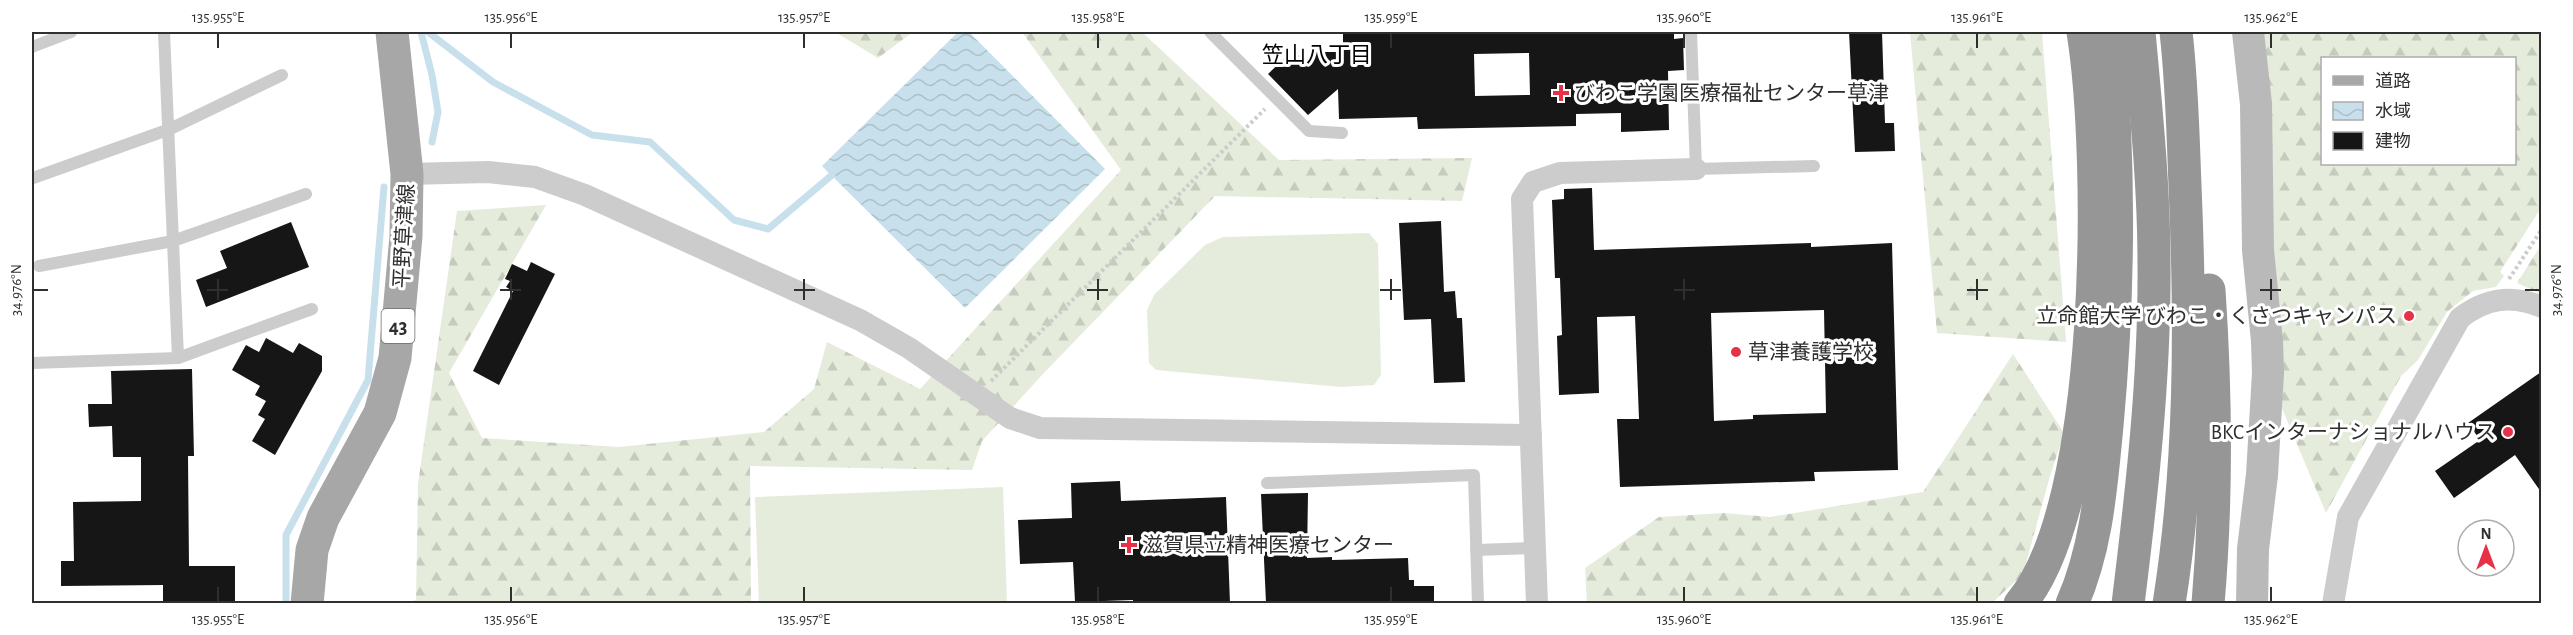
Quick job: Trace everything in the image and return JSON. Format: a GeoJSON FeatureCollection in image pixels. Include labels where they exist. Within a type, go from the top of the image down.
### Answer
{"type":"FeatureCollection","features":[{"type":"Feature","properties":{"kind":"highway"},"geometry":{"type":"LineString","coordinates":[[2020,603],[2031,591],[2049,554],[2063,513],[2075,459],[2082,401],[2091,311],[2094,159],[2084,32]]}},
{"type":"Feature","properties":{"kind":"highway"},"geometry":{"type":"LineString","coordinates":[[2072,603],[2084,577],[2091,549],[2101,483],[2113,362],[2117,204],[2114,99],[2108,32]]}},
{"type":"Feature","properties":{"kind":"highway"},"geometry":{"type":"LineString","coordinates":[[2128,603],[2147,426],[2154,264],[2152,179],[2139,32]]}},
{"type":"Feature","properties":{"kind":"highway"},"geometry":{"type":"LineString","coordinates":[[2169,603],[2183,477],[2189,353],[2187,232],[2177,36]]}},
{"type":"Feature","properties":{"kind":"highway"},"geometry":{"type":"LineString","coordinates":[[2177,36],[2205,218],[2214,365],[2215,488],[2208,603]]}},
{"type":"Feature","properties":{"kind":"highway"},"geometry":{"type":"LineString","coordinates":[[2052,603],[2073,568],[2088,533],[2101,483]]}},
{"type":"Feature","properties":{"kind":"main road","name":"平野草津線"},"geometry":{"type":"LineString","coordinates":[[307,603],[312,550],[323,518],[380,413],[395,358],[406,236],[407,174],[392,32]]}},
{"type":"Feature","properties":{"kind":"street"},"geometry":{"type":"LineString","coordinates":[[2248,32],[2256,104],[2258,250],[2268,373],[2262,475],[2253,549],[2252,603]]}},
{"type":"Feature","properties":{"kind":"street"},"geometry":{"type":"LineString","coordinates":[[1538,603],[1522,200],[1533,182],[1560,173],[1696,169]]}},
{"type":"Feature","properties":{"kind":"street"},"geometry":{"type":"LineString","coordinates":[[407,174],[488,172],[535,177],[585,195],[860,320],[909,348],[975,396],[1010,418],[1040,428],[1531,435]]}},
{"type":"Feature","properties":{"kind":"street"},"geometry":{"type":"LineString","coordinates":[[2333,603],[2348,517],[2460,318],[2478,306],[2498,299],[2520,300],[2541,307]]}},
{"type":"Feature","properties":{"kind":"lane"},"geometry":{"type":"LineString","coordinates":[[32,47],[71,32]]}},
{"type":"Feature","properties":{"kind":"lane"},"geometry":{"type":"LineString","coordinates":[[164,32],[170,129],[178,358]]}},
{"type":"Feature","properties":{"kind":"lane"},"geometry":{"type":"LineString","coordinates":[[1209,32],[1309,131],[1342,133]]}},
{"type":"Feature","properties":{"kind":"lane"},"geometry":{"type":"LineString","coordinates":[[1691,32],[1696,169],[1814,166]]}},
{"type":"Feature","properties":{"kind":"lane"},"geometry":{"type":"LineString","coordinates":[[33,178],[170,129],[282,75]]}},
{"type":"Feature","properties":{"kind":"lane"},"geometry":{"type":"LineString","coordinates":[[39,266],[173,242],[306,194]]}},
{"type":"Feature","properties":{"kind":"lane"},"geometry":{"type":"LineString","coordinates":[[32,363],[178,358],[312,309]]}},
{"type":"Feature","properties":{"kind":"lane"},"geometry":{"type":"LineString","coordinates":[[1267,483],[1473,475],[1479,603]]}},
{"type":"Feature","properties":{"kind":"lane"},"geometry":{"type":"LineString","coordinates":[[1476,550],[1535,548]]}},
{"type":"Feature","properties":{"kind":"path"},"geometry":{"type":"LineString","coordinates":[[975,396],[1276,98]]}},
{"type":"Feature","properties":{"kind":"path"},"geometry":{"type":"LineString","coordinates":[[2504,287],[2541,229]]}},
{"type":"Feature","properties":{"kind":"green space"},"geometry":{"type":"Polygon","coordinates":[[[835,32],[913,32],[878,58],[835,32]]]}},
{"type":"Feature","properties":{"kind":"green space"},"geometry":{"type":"Polygon","coordinates":[[[1022,32],[1142,32],[1279,160],[1472,158],[1462,201],[1215,196],[1042,375],[982,441],[972,470],[750,466],[751,603],[399,604],[416,600],[418,484],[457,211],[546,205],[449,373],[482,438],[619,447],[764,432],[814,389],[827,342],[920,389],[1121,170],[1022,32]]]}},
{"type":"Feature","properties":{"kind":"green space"},"geometry":{"type":"Polygon","coordinates":[[[1910,32],[2042,32],[2066,342],[1937,333],[1910,32]]]}},
{"type":"Feature","properties":{"kind":"green space"},"geometry":{"type":"Polygon","coordinates":[[[2261,32],[2541,32],[2541,208],[2500,272],[2504,276],[2496,287],[2473,291],[2447,312],[2418,360],[2401,376],[2326,513],[2281,406],[2261,32]]]}},
{"type":"Feature","properties":{"kind":"green space"},"geometry":{"type":"Polygon","coordinates":[[[1369,233],[1378,244],[1381,375],[1374,385],[1341,387],[1156,370],[1149,363],[1147,310],[1154,295],[1205,245],[1223,237],[1369,233]]]}},
{"type":"Feature","properties":{"kind":"green space"},"geometry":{"type":"Polygon","coordinates":[[[2541,245],[2541,294],[2517,283],[2541,245]]]}},
{"type":"Feature","properties":{"kind":"green space"},"geometry":{"type":"Polygon","coordinates":[[[2013,354],[2064,433],[2023,574],[1992,603],[1587,603],[1585,568],[1659,517],[1724,513],[1770,517],[1923,492],[2013,354]]]}},
{"type":"Feature","properties":{"kind":"green space"},"geometry":{"type":"Polygon","coordinates":[[[1003,487],[1007,603],[759,603],[755,497],[1003,487]]]}},
{"type":"Feature","properties":{"kind":"water"},"geometry":{"type":"Polygon","coordinates":[[[958,32],[969,32],[1105,169],[965,308],[822,166],[958,32]]]}},
{"type":"Feature","properties":{"kind":"building"},"geometry":{"type":"Polygon","coordinates":[[[1343,32],[1674,32],[1674,39],[1683,38],[1684,70],[1668,71],[1669,130],[1621,132],[1621,113],[1576,114],[1576,126],[1418,129],[1417,117],[1339,119],[1338,89],[1308,115],[1268,74],[1287,56],[1292,62],[1299,55],[1304,61],[1313,52],[1343,52],[1343,32]],[[1529,53],[1474,54],[1475,96],[1530,95],[1529,53]]]}},
{"type":"Feature","properties":{"kind":"building"},"geometry":{"type":"Polygon","coordinates":[[[1849,32],[1882,32],[1885,123],[1894,123],[1895,151],[1855,152],[1849,32]]]}},
{"type":"Feature","properties":{"kind":"building"},"geometry":{"type":"Polygon","coordinates":[[[1592,188],[1594,250],[1811,243],[1811,247],[1892,243],[1898,470],[1814,472],[1815,481],[1620,487],[1617,419],[1639,419],[1635,316],[1597,317],[1599,393],[1559,395],[1557,336],[1562,335],[1560,278],[1555,278],[1552,200],[1564,199],[1564,189],[1592,188]],[[1824,310],[1711,313],[1714,421],[1753,419],[1753,415],[1826,413],[1824,310]]]}},
{"type":"Feature","properties":{"kind":"building"},"geometry":{"type":"Polygon","coordinates":[[[1441,221],[1444,292],[1455,291],[1457,318],[1462,318],[1465,382],[1434,383],[1431,319],[1404,320],[1399,223],[1441,221]]]}},
{"type":"Feature","properties":{"kind":"building"},"geometry":{"type":"Polygon","coordinates":[[[291,222],[309,267],[206,307],[196,280],[227,268],[220,251],[291,222]]]}},
{"type":"Feature","properties":{"kind":"building"},"geometry":{"type":"Polygon","coordinates":[[[531,262],[555,274],[499,385],[473,371],[513,291],[506,287],[510,281],[505,279],[512,264],[527,271],[531,262]]]}},
{"type":"Feature","properties":{"kind":"building"},"geometry":{"type":"Polygon","coordinates":[[[266,338],[293,353],[299,343],[322,356],[322,371],[275,455],[252,441],[265,419],[258,415],[266,401],[255,395],[260,386],[232,370],[246,345],[259,352],[266,338]]]}},
{"type":"Feature","properties":{"kind":"building"},"geometry":{"type":"Polygon","coordinates":[[[192,369],[194,456],[188,456],[189,566],[235,566],[235,603],[163,603],[163,585],[61,586],[61,561],[74,561],[73,502],[141,501],[141,457],[113,457],[112,426],[89,427],[88,404],[112,404],[111,371],[192,369]]]}},
{"type":"Feature","properties":{"kind":"building","name":"BKCインターナショナルハウス"},"geometry":{"type":"Polygon","coordinates":[[[2541,372],[2541,492],[2515,455],[2454,498],[2435,471],[2480,440],[2468,423],[2541,372]]]}},
{"type":"Feature","properties":{"kind":"building"},"geometry":{"type":"Polygon","coordinates":[[[1120,481],[1121,501],[1226,497],[1230,603],[1133,603],[1133,600],[1075,602],[1073,562],[1020,564],[1018,520],[1072,518],[1071,483],[1120,481]]]}},
{"type":"Feature","properties":{"kind":"building"},"geometry":{"type":"Polygon","coordinates":[[[1308,493],[1307,558],[1332,557],[1332,560],[1408,558],[1409,580],[1414,580],[1414,586],[1434,586],[1434,603],[1266,603],[1261,494],[1308,493]]]}},
{"type":"Feature","properties":{"kind":"waterway"},"geometry":{"type":"LineString","coordinates":[[421,32],[432,75],[438,112],[432,142]]}},
{"type":"Feature","properties":{"kind":"waterway"},"geometry":{"type":"LineString","coordinates":[[428,32],[493,82],[592,135],[650,142],[734,220],[768,229],[832,175]]}},
{"type":"Feature","properties":{"kind":"waterway"},"geometry":{"type":"LineString","coordinates":[[286,604],[286,535],[368,380],[384,187]]}},
{"type":"Feature","properties":{"kind":"place","name":"びわこ学園医療福祉センター草津"},"geometry":{"type":"Point","coordinates":[1561,93]}},
{"type":"Feature","properties":{"kind":"place","name":"立命館大学 びわこ・くさつキャンパス"},"geometry":{"type":"Point","coordinates":[2409,316]}},
{"type":"Feature","properties":{"kind":"place","name":"草津養護学校"},"geometry":{"type":"Point","coordinates":[1736,352]}},
{"type":"Feature","properties":{"kind":"place","name":"BKCインターナショナルハウス"},"geometry":{"type":"Point","coordinates":[2508,432]}},
{"type":"Feature","properties":{"kind":"place","name":"滋賀県立精神医療センター"},"geometry":{"type":"Point","coordinates":[1129,545]}},
{"type":"Feature","properties":{"kind":"district","name":"笠山八丁目"},"geometry":{"type":"Point","coordinates":[1317,54]}}]}
